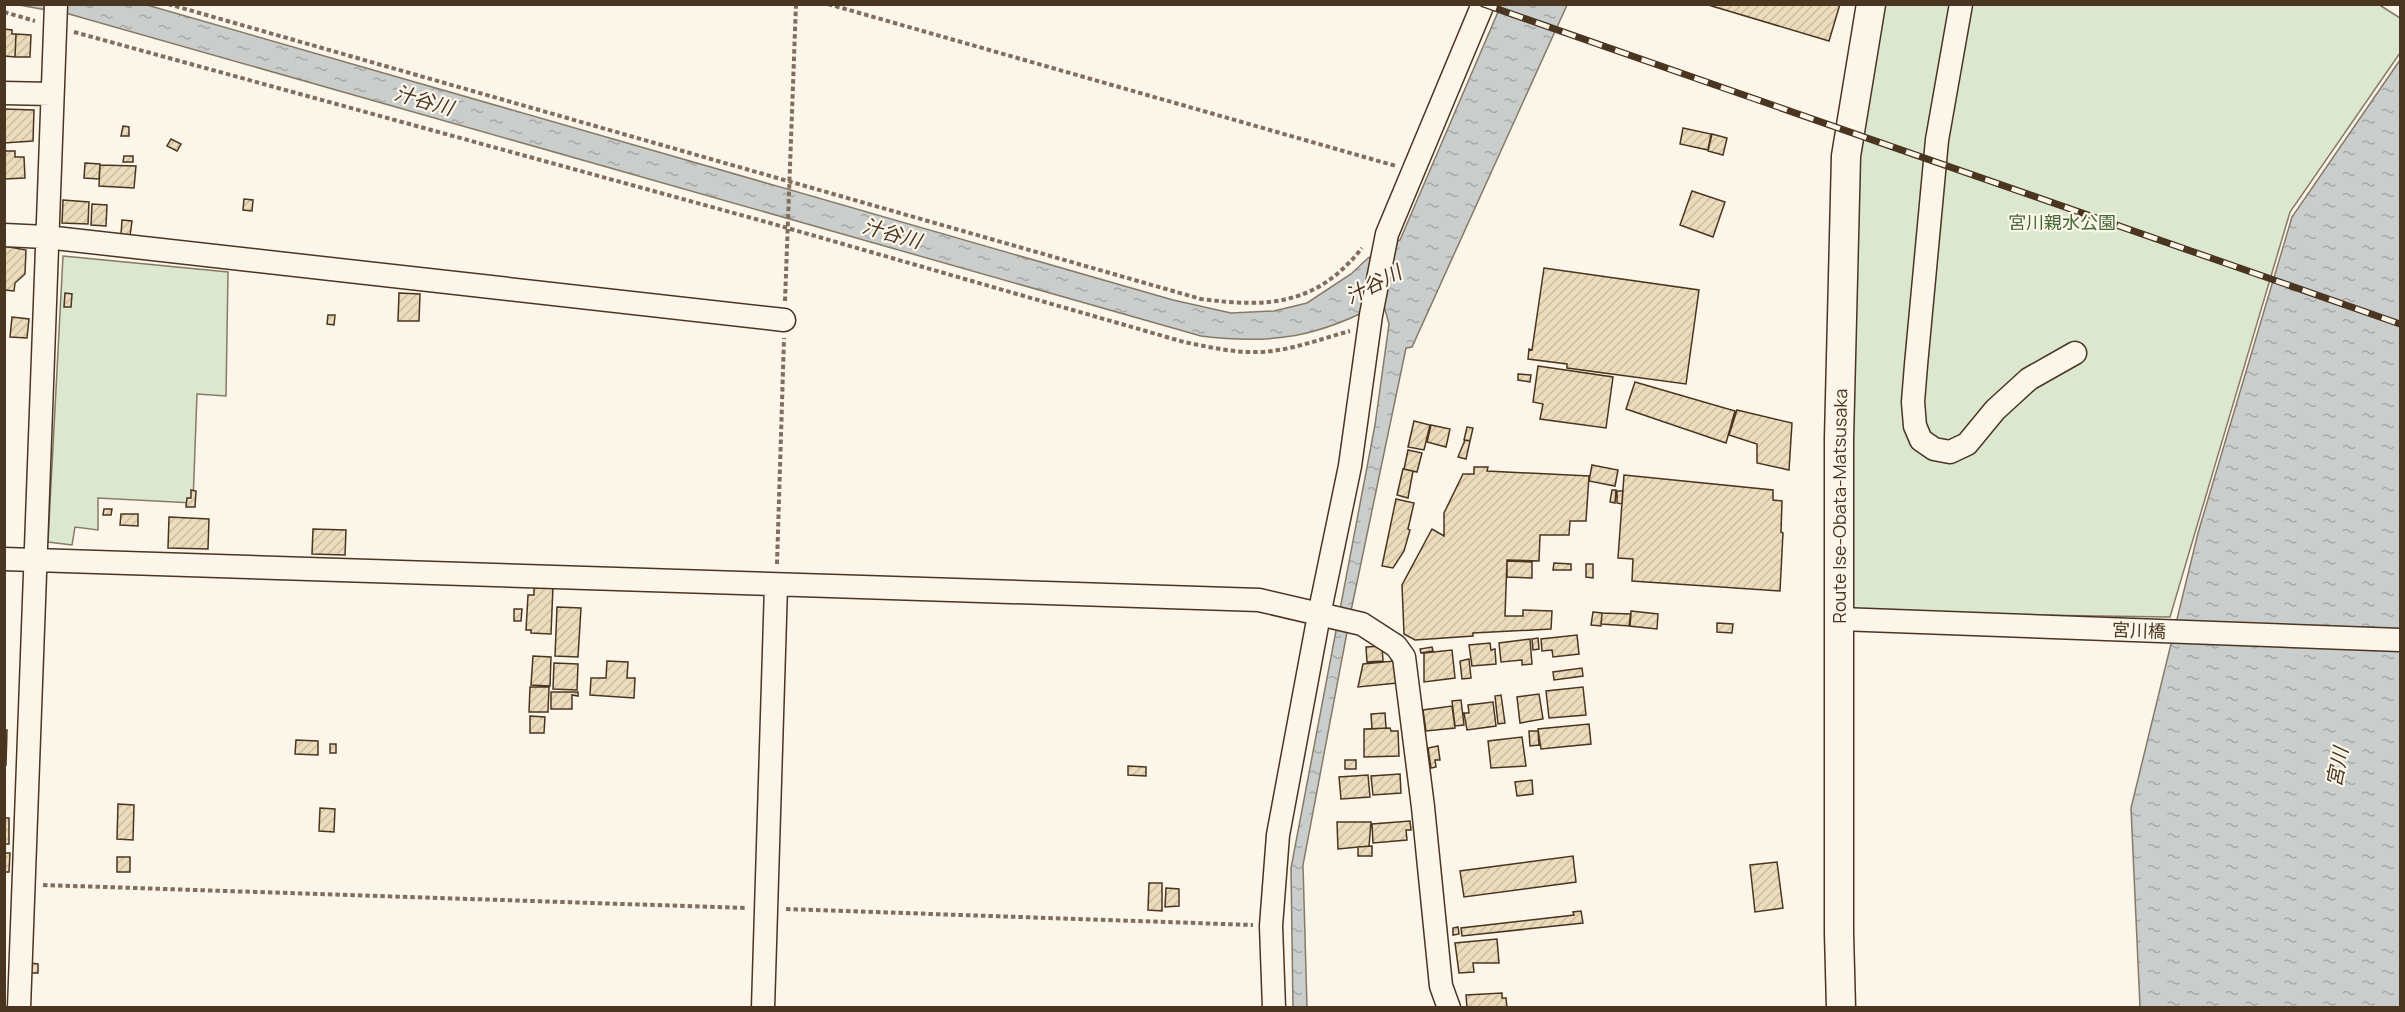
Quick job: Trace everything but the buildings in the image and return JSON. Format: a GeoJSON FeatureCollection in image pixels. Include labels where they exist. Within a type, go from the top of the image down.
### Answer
{"type":"FeatureCollection","features":[{"type":"Feature","properties":{"kind":"main road","name":"Route Ise-Obata-Matsusaka"},"geometry":{"type":"LineString","coordinates":[[1841,1008],[1839,439],[1846,156],[1871,4]]}},
{"type":"Feature","properties":{"kind":"street"},"geometry":{"type":"LineString","coordinates":[[1274,1008],[1271,926],[1278,835],[1350,466],[1370,322],[1387,234],[1483,4]]}},
{"type":"Feature","properties":{"kind":"street"},"geometry":{"type":"LineString","coordinates":[[1961,4],[1936,151],[1914,393],[1915,426],[1921,440],[1934,449],[1950,452],[1967,444],[1995,410],[2029,379],[2075,353]]}},
{"type":"Feature","properties":{"kind":"street"},"geometry":{"type":"LineString","coordinates":[[19,1008],[14,884],[35,560],[55,16]]}},
{"type":"Feature","properties":{"kind":"street"},"geometry":{"type":"LineString","coordinates":[[4,93],[51,94]]}},
{"type":"Feature","properties":{"kind":"street"},"geometry":{"type":"LineString","coordinates":[[4,235],[46,237],[784,320]]}},
{"type":"Feature","properties":{"kind":"street"},"geometry":{"type":"LineString","coordinates":[[4,559],[1259,600],[1362,624],[1396,646],[1404,657],[1423,807],[1441,986],[1449,1008]]}},
{"type":"Feature","properties":{"kind":"street"},"geometry":{"type":"LineString","coordinates":[[763,1008],[776,586]]}},
{"type":"Feature","properties":{"kind":"street","name":"宮川橋"},"geometry":{"type":"LineString","coordinates":[[1840,619],[2400,640]]}},
{"type":"Feature","properties":{"kind":"path"},"geometry":{"type":"LineString","coordinates":[[168,4],[1201,299],[1238,304],[1272,302],[1304,294],[1329,283],[1347,267],[1366,243]]}},
{"type":"Feature","properties":{"kind":"path"},"geometry":{"type":"LineString","coordinates":[[776,586],[788,182],[796,4]]}},
{"type":"Feature","properties":{"kind":"path"},"geometry":{"type":"LineString","coordinates":[[828,4],[1412,171]]}},
{"type":"Feature","properties":{"kind":"path"},"geometry":{"type":"LineString","coordinates":[[4,12],[55,16],[1184,342],[1226,350],[1258,352],[1293,347],[1360,328],[1370,322]]}},
{"type":"Feature","properties":{"kind":"path"},"geometry":{"type":"LineString","coordinates":[[14,884],[1271,926]]}},
{"type":"Feature","properties":{"kind":"green space","name":"宮川親水公園"},"geometry":{"type":"Polygon","coordinates":[[[2378,4],[2400,18],[2400,53],[2290,212],[2170,617],[1840,612],[1849,131],[1871,5],[2378,4]]]}},
{"type":"Feature","properties":{"kind":"green space"},"geometry":{"type":"Polygon","coordinates":[[[63,256],[228,272],[226,396],[197,394],[193,503],[98,498],[98,530],[75,527],[72,545],[48,542],[63,256]]]}},
{"type":"Feature","properties":{"kind":"water","name":"汁谷川"},"geometry":{"type":"Polygon","coordinates":[[[19,5],[147,5],[1173,300],[1231,313],[1274,311],[1307,303],[1351,274],[1368,258],[1400,240],[1501,5],[1567,5],[1412,347],[1406,348],[1351,611],[1303,865],[1307,1007],[1293,1007],[1291,868],[1375,425],[1389,324],[1383,302],[1338,323],[1295,336],[1227,339],[1201,336],[69,14],[19,5]]]}},
{"type":"Feature","properties":{"kind":"water","name":"宮川"},"geometry":{"type":"Polygon","coordinates":[[[2400,60],[2400,1007],[2140,1007],[2131,808],[2198,533],[2292,217],[2400,60]]]}},
{"type":"Feature","properties":{"kind":"railway"},"geometry":{"type":"LineString","coordinates":[[1483,4],[2400,324]]}}]}
